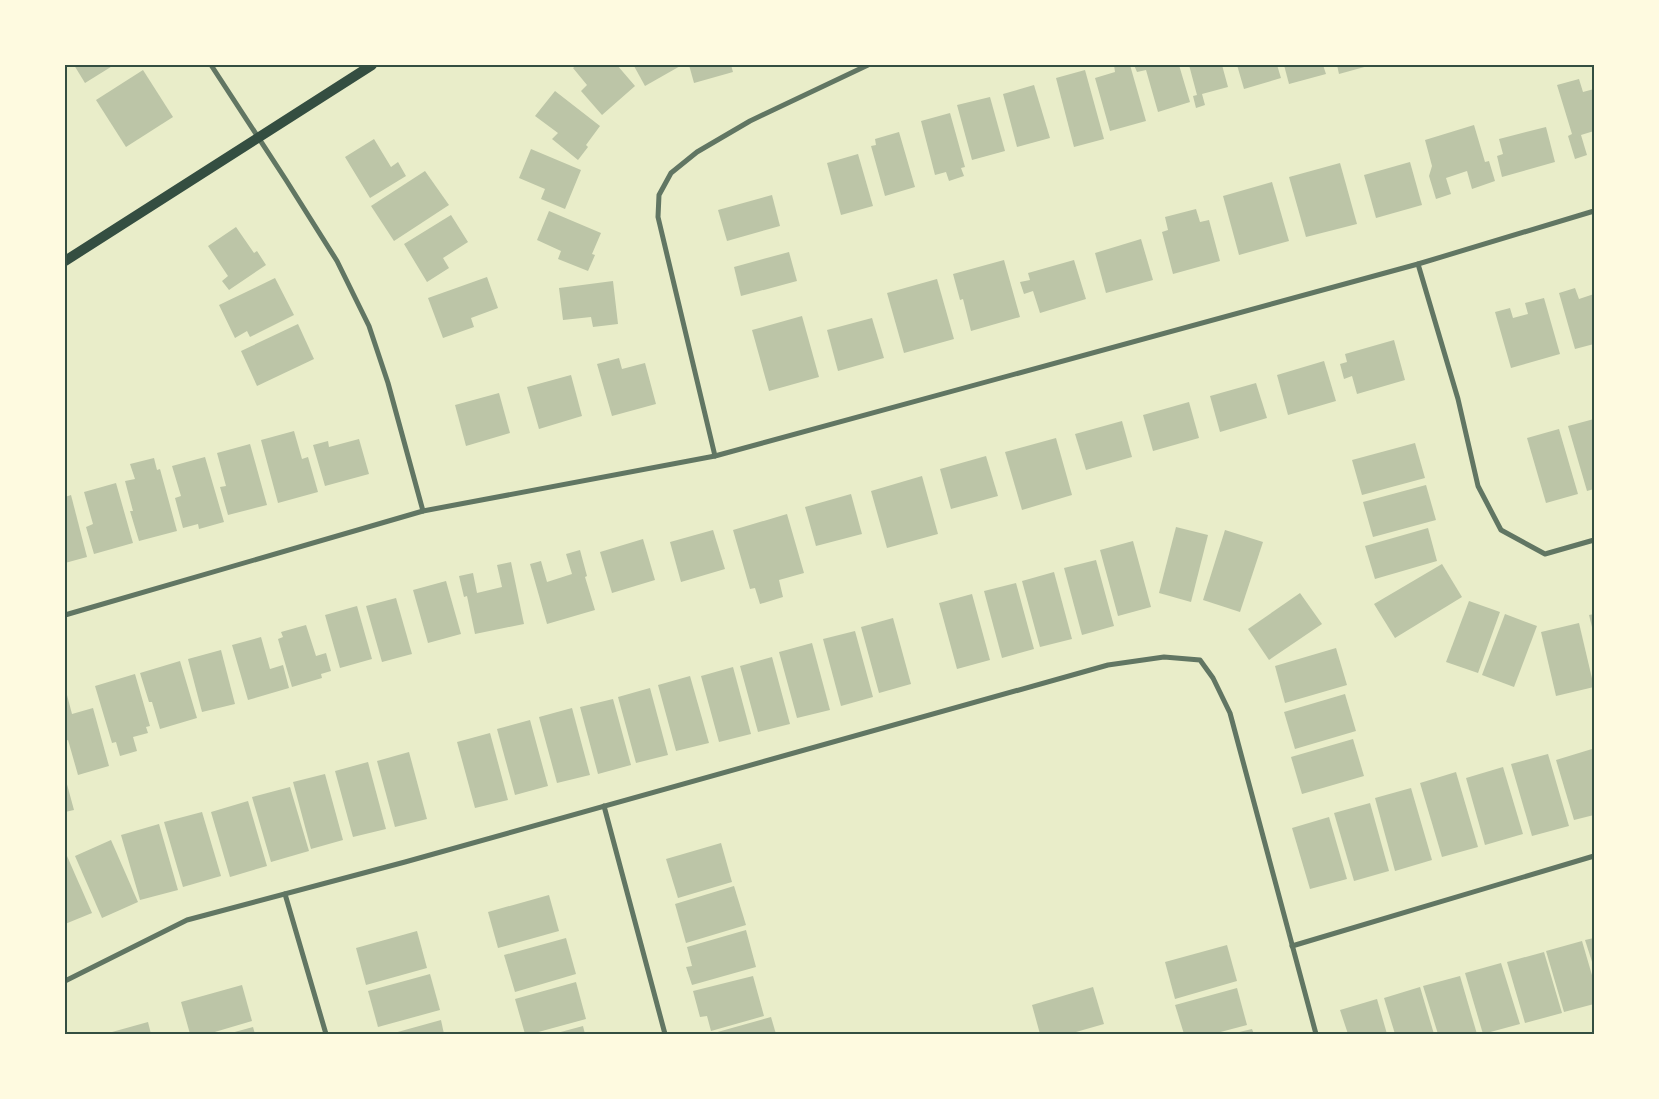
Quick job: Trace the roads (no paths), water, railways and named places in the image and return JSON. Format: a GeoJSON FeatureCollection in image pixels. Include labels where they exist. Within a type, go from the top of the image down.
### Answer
{"type":"FeatureCollection","features":[{"type":"Feature","properties":{"kind":"main road"},"geometry":{"type":"LineString","coordinates":[[65,261],[372,65]]}},
{"type":"Feature","properties":{"kind":"street"},"geometry":{"type":"LineString","coordinates":[[211,65],[337,262],[369,326],[388,383],[423,511]]}},
{"type":"Feature","properties":{"kind":"street"},"geometry":{"type":"LineString","coordinates":[[715,456],[658,217],[659,195],[671,172],[697,152],[750,121],[868,65]]}},
{"type":"Feature","properties":{"kind":"street"},"geometry":{"type":"LineString","coordinates":[[65,615],[423,511],[715,456],[1418,264],[1594,211]]}},
{"type":"Feature","properties":{"kind":"street"},"geometry":{"type":"LineString","coordinates":[[1418,264],[1458,399],[1478,486],[1501,530],[1545,554],[1594,540]]}},
{"type":"Feature","properties":{"kind":"street"},"geometry":{"type":"LineString","coordinates":[[65,981],[187,920],[1108,665],[1164,657],[1200,660],[1213,678],[1230,713],[1316,1034]]}},
{"type":"Feature","properties":{"kind":"street"},"geometry":{"type":"LineString","coordinates":[[604,806],[665,1034]]}},
{"type":"Feature","properties":{"kind":"street"},"geometry":{"type":"LineString","coordinates":[[1292,946],[1594,856]]}},
{"type":"Feature","properties":{"kind":"street"},"geometry":{"type":"LineString","coordinates":[[285,894],[326,1034]]}}]}
